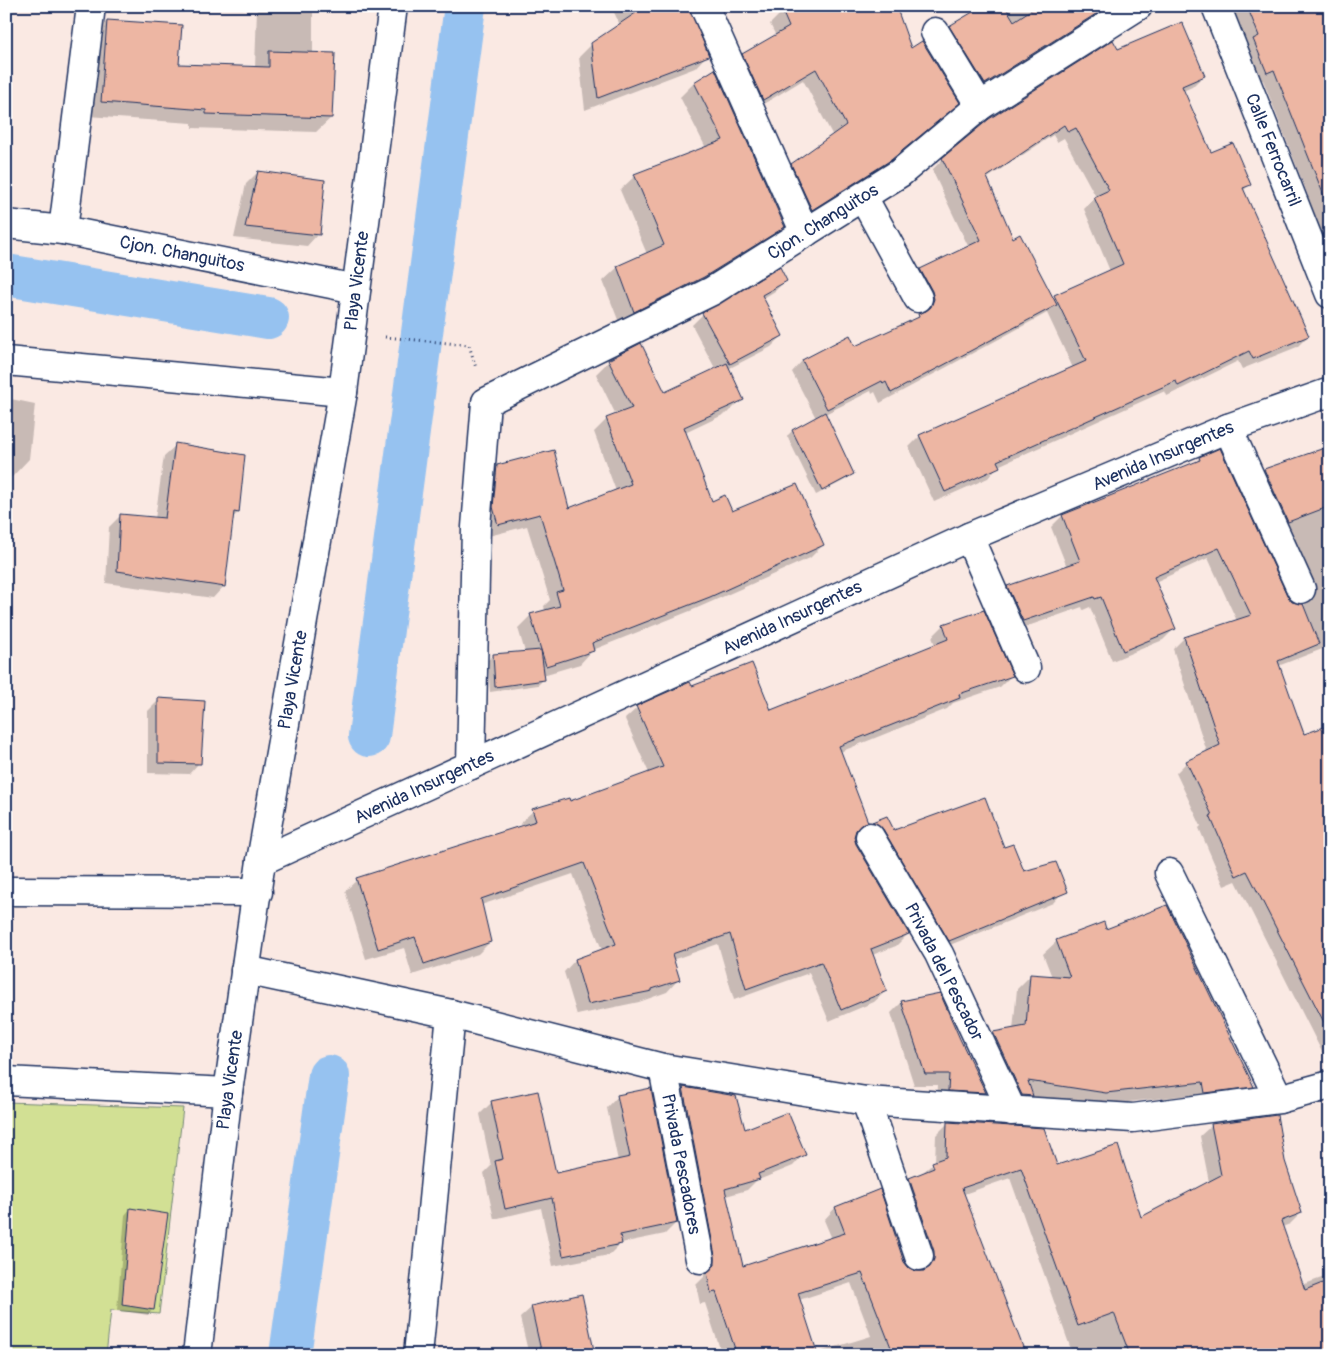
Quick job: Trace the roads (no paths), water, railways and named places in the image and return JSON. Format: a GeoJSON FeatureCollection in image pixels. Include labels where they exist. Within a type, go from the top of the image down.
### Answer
{"type":"FeatureCollection","features":[{"type":"Feature","properties":{"kind":"street"},"geometry":{"type":"LineString","coordinates":[[63,230],[91,6]]}},
{"type":"Feature","properties":{"kind":"street","name":"Playa Vicente"},"geometry":{"type":"LineString","coordinates":[[197,1355],[228,1092],[245,970],[258,892],[261,861],[343,392],[393,6]]}},
{"type":"Feature","properties":{"kind":"street"},"geometry":{"type":"LineString","coordinates":[[704,6],[805,233]]}},
{"type":"Feature","properties":{"kind":"street","name":"Cjon. Changuitos"},"geometry":{"type":"LineString","coordinates":[[471,765],[476,527],[486,402],[712,291],[900,173],[980,106],[1138,6]]}},
{"type":"Feature","properties":{"kind":"street","name":"Calle Ferrocarril"},"geometry":{"type":"LineString","coordinates":[[1216,6],[1330,294]]}},
{"type":"Feature","properties":{"kind":"street"},"geometry":{"type":"LineString","coordinates":[[935,32],[980,106]]}},
{"type":"Feature","properties":{"kind":"street"},"geometry":{"type":"LineString","coordinates":[[864,196],[918,298]]}},
{"type":"Feature","properties":{"kind":"street","name":"Cjon. Changuitos"},"geometry":{"type":"LineString","coordinates":[[6,224],[63,230],[356,289]]}},
{"type":"Feature","properties":{"kind":"street"},"geometry":{"type":"LineString","coordinates":[[6,361],[343,392]]}},
{"type":"Feature","properties":{"kind":"street","name":"Avenida Insurgentes"},"geometry":{"type":"LineString","coordinates":[[261,861],[969,537],[1228,428],[1330,392]]}},
{"type":"Feature","properties":{"kind":"street"},"geometry":{"type":"LineString","coordinates":[[1228,428],[1300,589]]}},
{"type":"Feature","properties":{"kind":"street"},"geometry":{"type":"LineString","coordinates":[[969,537],[1026,668]]}},
{"type":"Feature","properties":{"kind":"street","name":"Privada del Pescador"},"geometry":{"type":"LineString","coordinates":[[870,837],[939,954],[1012,1111]]}},
{"type":"Feature","properties":{"kind":"street"},"geometry":{"type":"LineString","coordinates":[[1169,873],[1280,1099]]}},
{"type":"Feature","properties":{"kind":"street"},"geometry":{"type":"LineString","coordinates":[[6,891],[258,892]]}},
{"type":"Feature","properties":{"kind":"street"},"geometry":{"type":"LineString","coordinates":[[245,970],[451,1014],[663,1068],[866,1101],[1133,1118],[1280,1099],[1330,1085]]}},
{"type":"Feature","properties":{"kind":"street"},"geometry":{"type":"LineString","coordinates":[[418,1355],[451,1014]]}},
{"type":"Feature","properties":{"kind":"street","name":"Privada Pescadores"},"geometry":{"type":"LineString","coordinates":[[663,1068],[700,1259]]}},
{"type":"Feature","properties":{"kind":"street"},"geometry":{"type":"LineString","coordinates":[[6,1081],[228,1092]]}},
{"type":"Feature","properties":{"kind":"street"},"geometry":{"type":"LineString","coordinates":[[866,1101],[919,1256]]}},
{"type":"Feature","properties":{"kind":"waterway"},"geometry":{"type":"LineString","coordinates":[[369,736],[465,6]]}},
{"type":"Feature","properties":{"kind":"waterway"},"geometry":{"type":"LineString","coordinates":[[6,275],[268,318]]}},
{"type":"Feature","properties":{"kind":"waterway"},"geometry":{"type":"LineString","coordinates":[[290,1355],[329,1076]]}}]}
